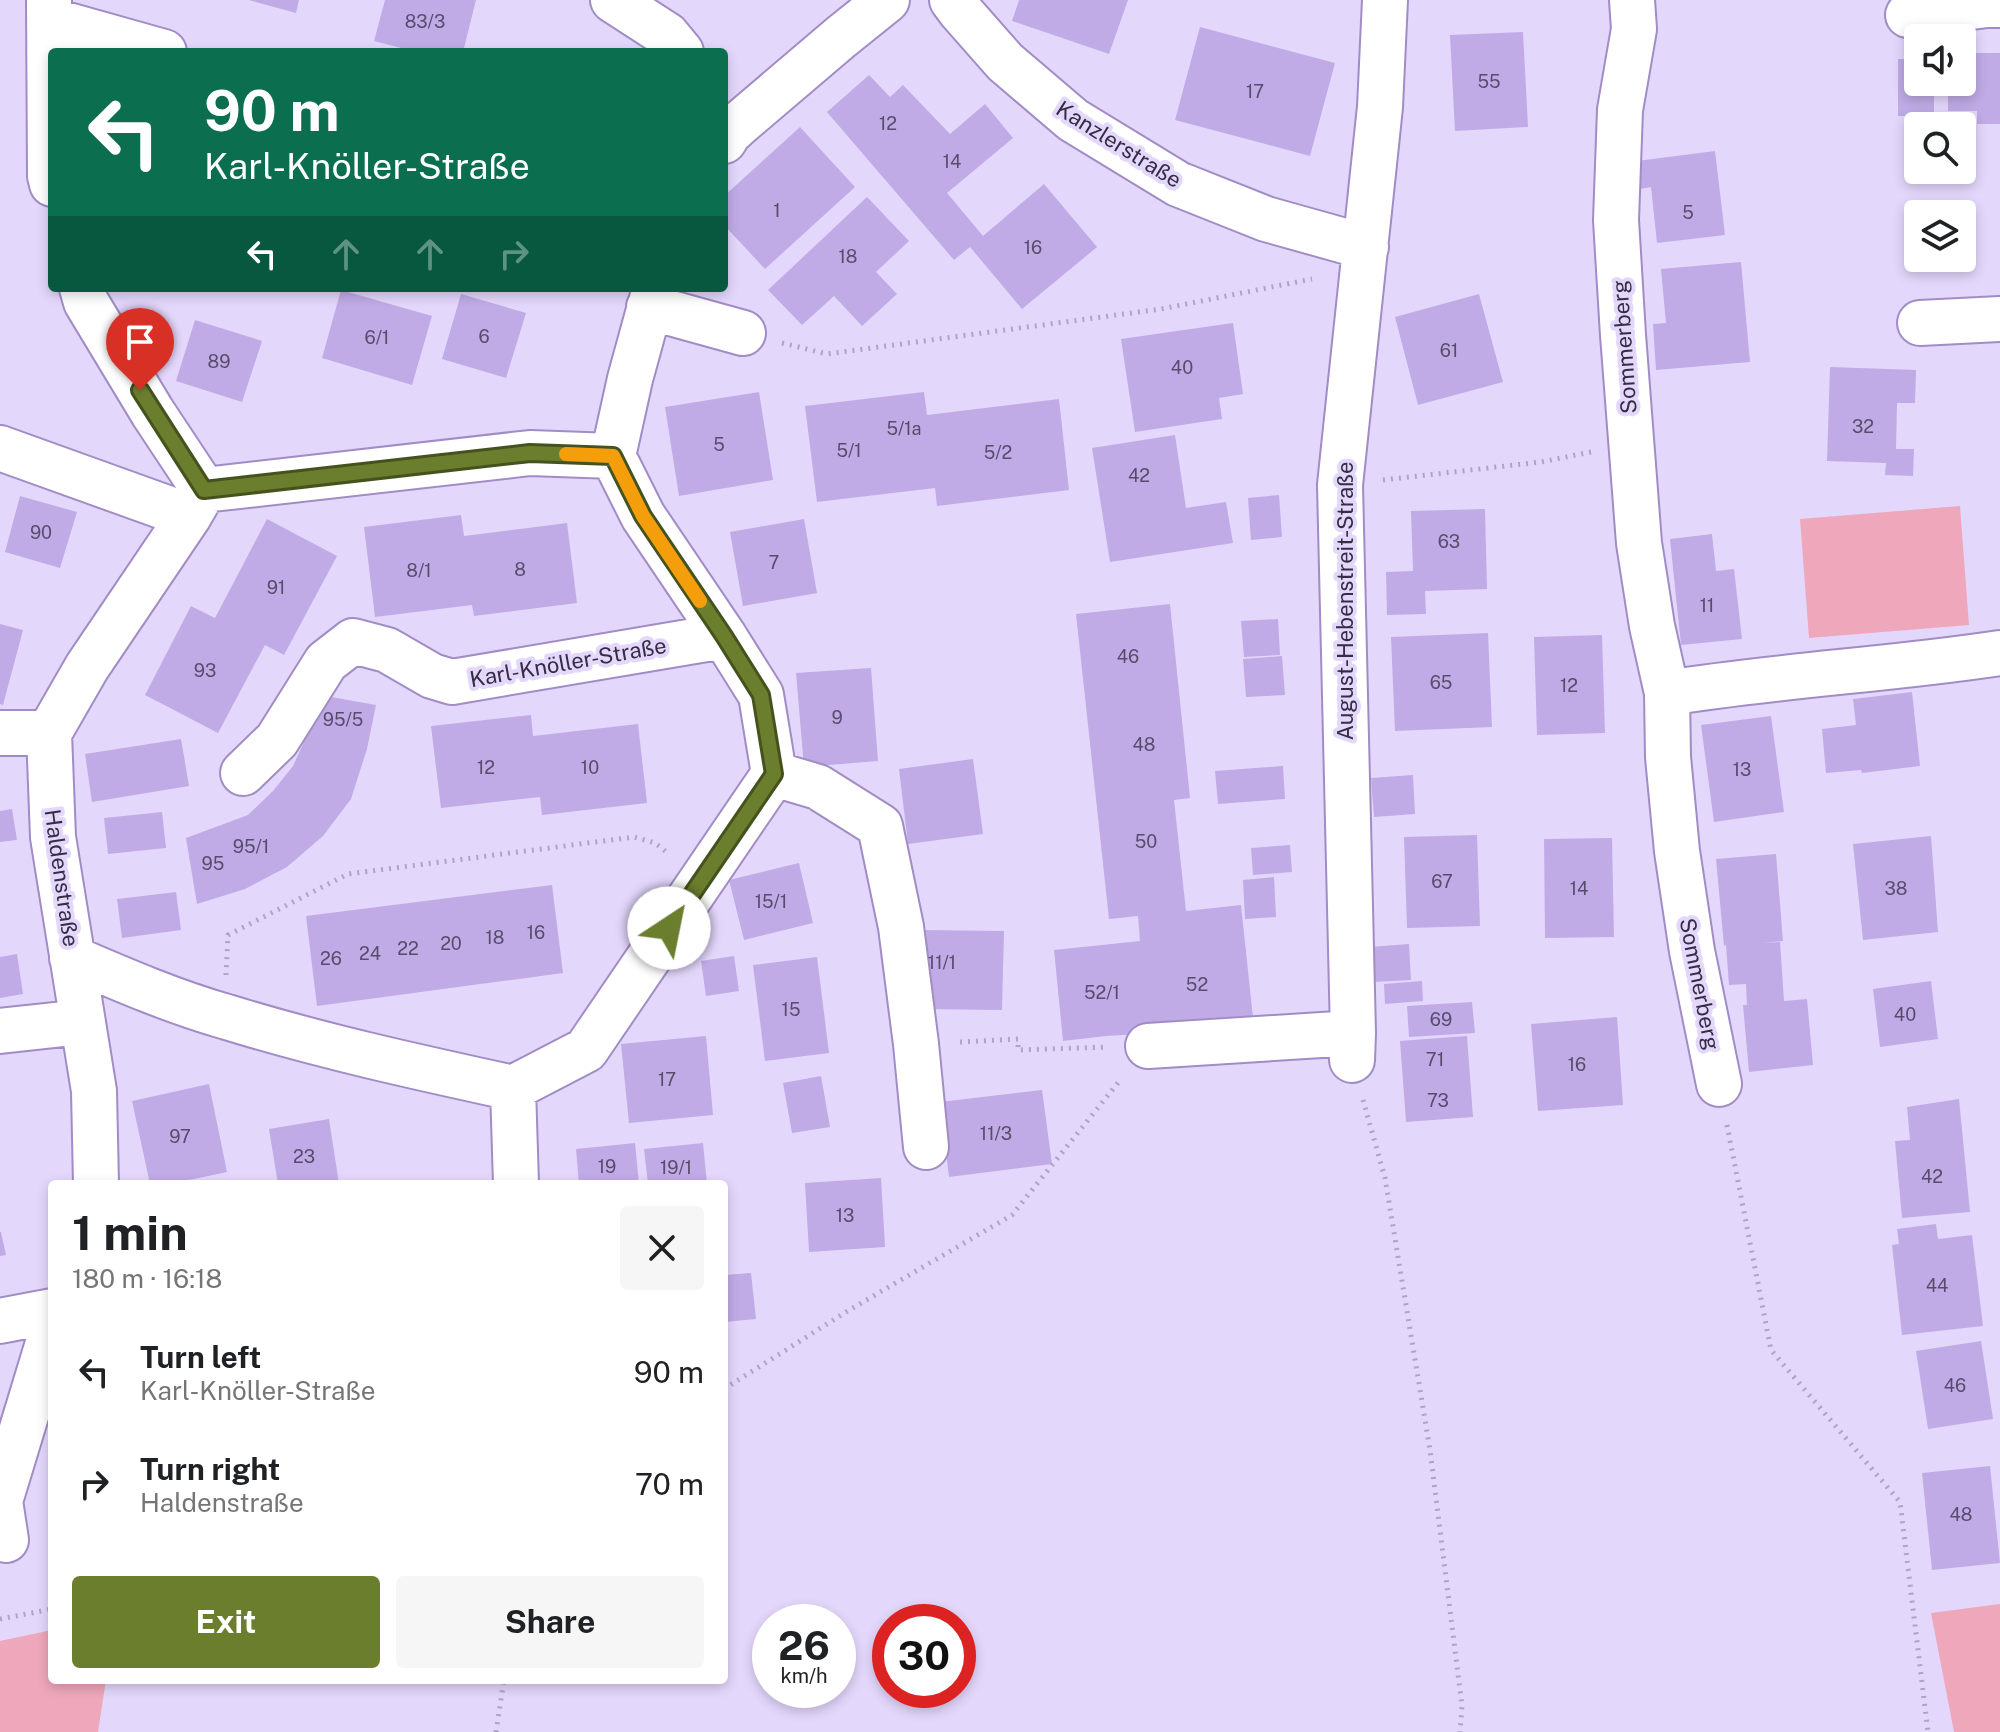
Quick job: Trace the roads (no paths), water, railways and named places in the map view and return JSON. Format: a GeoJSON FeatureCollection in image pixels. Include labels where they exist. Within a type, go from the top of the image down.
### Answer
{"type":"FeatureCollection","features":[{"type":"Feature","properties":{"kind":"street"},"geometry":{"type":"LineString","coordinates":[[613,0],[667,35],[678,48]]}},
{"type":"Feature","properties":{"kind":"street"},"geometry":{"type":"LineString","coordinates":[[729,123],[887,0]]}},
{"type":"Feature","properties":{"kind":"street","name":"Kanzlerstraße"},"geometry":{"type":"LineString","coordinates":[[952,0],[1005,62],[1073,120],[1178,184],[1365,258]]}},
{"type":"Feature","properties":{"kind":"street","name":"August-Hebenstreit-Straße"},"geometry":{"type":"LineString","coordinates":[[1148,1046],[1352,1046],[1340,485],[1380,107],[1385,0]]}},
{"type":"Feature","properties":{"kind":"street","name":"Sommerberg"},"geometry":{"type":"LineString","coordinates":[[1632,0],[1634,29],[1620,110],[1616,220],[1639,543],[1652,626],[1667,693],[1668,757],[1677,851],[1692,951],[1719,1084]]}},
{"type":"Feature","properties":{"kind":"street"},"geometry":{"type":"LineString","coordinates":[[1908,15],[2000,5]]}},
{"type":"Feature","properties":{"kind":"street"},"geometry":{"type":"LineString","coordinates":[[50,48],[50,10],[153,48]]}},
{"type":"Feature","properties":{"kind":"street"},"geometry":{"type":"LineString","coordinates":[[83,292],[86,302],[146,400],[197,503]]}},
{"type":"Feature","properties":{"kind":"street"},"geometry":{"type":"LineString","coordinates":[[72,958],[135,985],[225,1017],[373,1056],[513,1088],[586,1050],[774,774],[761,695],[643,516],[613,456],[652,298],[743,333]]}},
{"type":"Feature","properties":{"kind":"street"},"geometry":{"type":"LineString","coordinates":[[1920,323],[2000,319]]}},
{"type":"Feature","properties":{"kind":"street"},"geometry":{"type":"LineString","coordinates":[[0,448],[197,503],[530,453],[613,456]]}},
{"type":"Feature","properties":{"kind":"street"},"geometry":{"type":"LineString","coordinates":[[0,733],[49,733],[87,667],[197,503]]}},
{"type":"Feature","properties":{"kind":"street","name":"Karl-Knöller-Straße"},"geometry":{"type":"LineString","coordinates":[[243,773],[277,740],[326,662],[353,641],[387,650],[432,676],[452,682],[724,636]]}},
{"type":"Feature","properties":{"kind":"street"},"geometry":{"type":"LineString","coordinates":[[1667,693],[1733,682],[1952,661],[2000,653]]}},
{"type":"Feature","properties":{"kind":"street","name":"Haldenstraße"},"geometry":{"type":"LineString","coordinates":[[49,733],[53,837],[94,1091],[96,1180]]}},
{"type":"Feature","properties":{"kind":"street"},"geometry":{"type":"LineString","coordinates":[[774,774],[818,787],[880,826],[901,927],[926,1147]]}},
{"type":"Feature","properties":{"kind":"street"},"geometry":{"type":"LineString","coordinates":[[0,1031],[82,1022]]}},
{"type":"Feature","properties":{"kind":"street"},"geometry":{"type":"LineString","coordinates":[[513,1088],[516,1180]]}},
{"type":"Feature","properties":{"kind":"street"},"geometry":{"type":"LineString","coordinates":[[0,1321],[48,1312]]}},
{"type":"Feature","properties":{"kind":"street"},"geometry":{"type":"LineString","coordinates":[[6,1540],[0,1501],[48,1343]]}}]}
